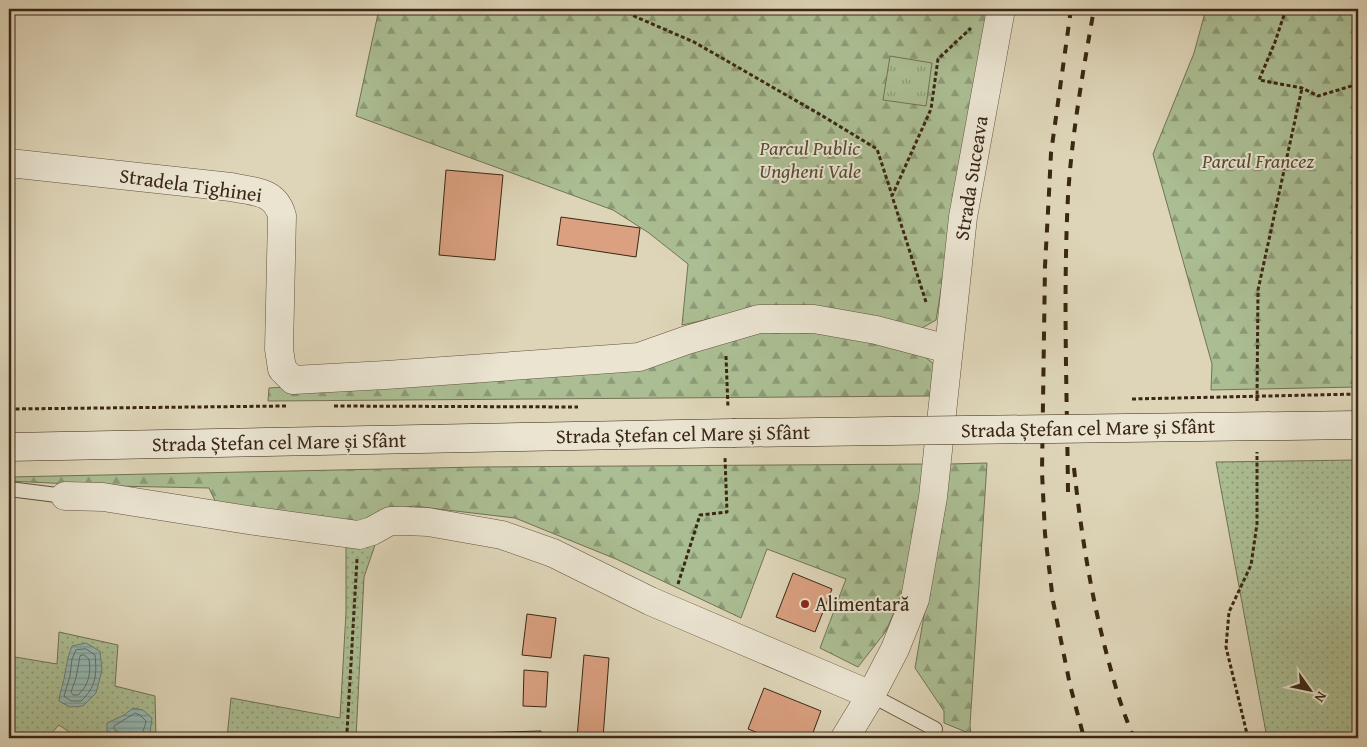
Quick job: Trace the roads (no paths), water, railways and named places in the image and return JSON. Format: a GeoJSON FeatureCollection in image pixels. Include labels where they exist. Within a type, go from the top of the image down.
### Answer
{"type":"FeatureCollection","features":[{"type":"Feature","properties":{"kind":"street","name":"Strada Suceava"},"geometry":{"type":"LineString","coordinates":[[844,738],[871,695],[895,648],[915,599],[933,497],[935,346],[963,217],[1000,9]]}},
{"type":"Feature","properties":{"kind":"street","name":"Stradela Tighinei"},"geometry":{"type":"LineString","coordinates":[[9,163],[231,187],[274,198],[282,216],[279,349],[282,370],[294,380],[639,357],[687,340],[759,319],[814,320],[876,330],[935,346]]}},
{"type":"Feature","properties":{"kind":"street","name":"Strada Ștefan cel Mare și Sfânt"},"geometry":{"type":"LineString","coordinates":[[9,447],[730,426],[1358,425]]}},
{"type":"Feature","properties":{"kind":"street"},"geometry":{"type":"LineString","coordinates":[[65,496],[103,497],[359,535],[390,522],[405,521],[428,522],[502,535],[553,553],[650,601],[871,695]]}},
{"type":"Feature","properties":{"kind":"lane"},"geometry":{"type":"LineString","coordinates":[[9,490],[65,496]]}},
{"type":"Feature","properties":{"kind":"lane"},"geometry":{"type":"LineString","coordinates":[[871,695],[936,729]]}},
{"type":"Feature","properties":{"kind":"water"},"geometry":{"type":"Polygon","coordinates":[[[86,643],[100,651],[102,670],[96,693],[83,706],[70,707],[59,701],[69,656],[72,646],[86,643]]]}},
{"type":"Feature","properties":{"kind":"water"},"geometry":{"type":"Polygon","coordinates":[[[133,708],[143,710],[152,718],[150,733],[140,738],[129,739],[107,731],[107,723],[124,715],[133,708]]]}},
{"type":"Feature","properties":{"kind":"railway"},"geometry":{"type":"LineString","coordinates":[[1071,9],[1051,153],[1045,266],[1042,472],[1045,534],[1053,601],[1070,685],[1084,738]]}},
{"type":"Feature","properties":{"kind":"railway"},"geometry":{"type":"LineString","coordinates":[[1068,492],[1066,307],[1068,196],[1075,125],[1094,9]]}},
{"type":"Feature","properties":{"kind":"railway"},"geometry":{"type":"LineString","coordinates":[[1074,468],[1083,540],[1096,612],[1116,689],[1134,738]]}},
{"type":"Feature","properties":{"kind":"place","name":"Alimentară"},"geometry":{"type":"Point","coordinates":[805,604]}},
{"type":"Feature","properties":{"kind":"park label","name":"Parcul Public Ungheni Vale"},"geometry":{"type":"Point","coordinates":[810,160]}},
{"type":"Feature","properties":{"kind":"park label","name":"Parcul Francez"},"geometry":{"type":"Point","coordinates":[1258,161]}}]}
